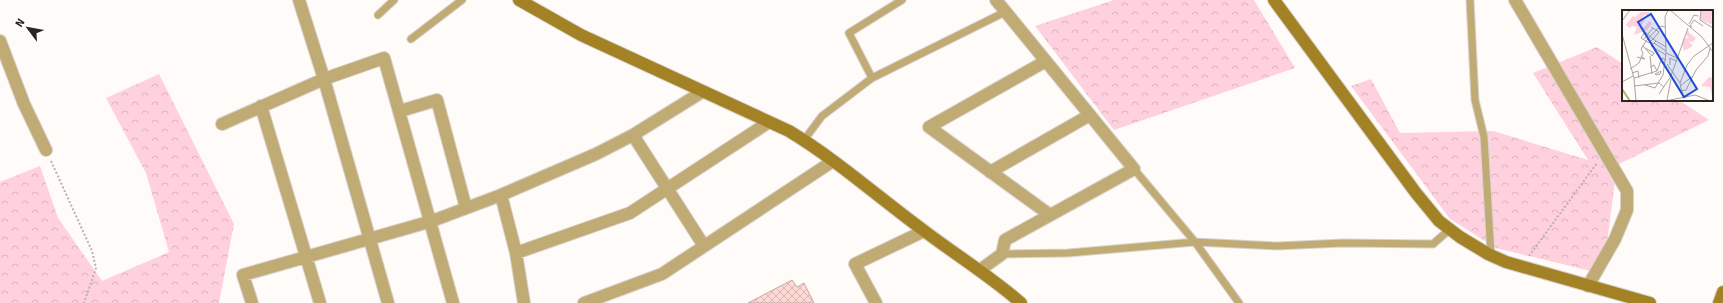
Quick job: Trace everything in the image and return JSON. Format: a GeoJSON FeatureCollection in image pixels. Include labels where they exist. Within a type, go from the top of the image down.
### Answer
{"type":"FeatureCollection","features":[{"type":"Feature","properties":{"kind":"street"},"geometry":{"type":"LineString","coordinates":[[298,0],[324,79],[388,303]]}},
{"type":"Feature","properties":{"kind":"street"},"geometry":{"type":"LineString","coordinates":[[519,0],[559,24],[769,122],[804,140],[924,231],[980,270],[1021,303]]}},
{"type":"Feature","properties":{"kind":"street"},"geometry":{"type":"LineString","coordinates":[[980,270],[1002,254],[1005,240],[1134,168],[996,0]]}},
{"type":"Feature","properties":{"kind":"street"},"geometry":{"type":"LineString","coordinates":[[1274,0],[1416,193],[1449,230],[1491,255],[1521,267],[1650,303]]}},
{"type":"Feature","properties":{"kind":"street"},"geometry":{"type":"LineString","coordinates":[[1515,0],[1627,191],[1627,210],[1615,239],[1588,286]]}},
{"type":"Feature","properties":{"kind":"street"},"geometry":{"type":"LineString","coordinates":[[0,41],[24,104],[46,150]]}},
{"type":"Feature","properties":{"kind":"street"},"geometry":{"type":"LineString","coordinates":[[222,124],[324,79],[384,58],[432,221],[453,303]]}},
{"type":"Feature","properties":{"kind":"street"},"geometry":{"type":"LineString","coordinates":[[1046,61],[929,127],[1050,215]]}},
{"type":"Feature","properties":{"kind":"street"},"geometry":{"type":"LineString","coordinates":[[252,303],[243,275],[432,221],[501,195],[596,154],[633,135],[702,92]]}},
{"type":"Feature","properties":{"kind":"street"},"geometry":{"type":"LineString","coordinates":[[400,111],[437,100],[466,208]]}},
{"type":"Feature","properties":{"kind":"street"},"geometry":{"type":"LineString","coordinates":[[261,106],[320,303]]}},
{"type":"Feature","properties":{"kind":"street"},"geometry":{"type":"LineString","coordinates":[[990,172],[1090,115]]}},
{"type":"Feature","properties":{"kind":"street"},"geometry":{"type":"LineString","coordinates":[[516,253],[630,213],[769,122]]}},
{"type":"Feature","properties":{"kind":"street"},"geometry":{"type":"LineString","coordinates":[[633,135],[666,190],[704,246]]}},
{"type":"Feature","properties":{"kind":"street"},"geometry":{"type":"LineString","coordinates":[[584,303],[662,274],[833,161]]}},
{"type":"Feature","properties":{"kind":"street"},"geometry":{"type":"LineString","coordinates":[[501,195],[516,253],[524,303]]}},
{"type":"Feature","properties":{"kind":"street"},"geometry":{"type":"LineString","coordinates":[[876,303],[855,264],[924,231]]}},
{"type":"Feature","properties":{"kind":"street"},"geometry":{"type":"LineString","coordinates":[[1719,303],[1723,292]]}},
{"type":"Feature","properties":{"kind":"lane"},"geometry":{"type":"LineString","coordinates":[[378,15],[394,0]]}},
{"type":"Feature","properties":{"kind":"lane"},"geometry":{"type":"LineString","coordinates":[[411,39],[462,0]]}},
{"type":"Feature","properties":{"kind":"lane"},"geometry":{"type":"LineString","coordinates":[[872,78],[849,33],[902,0]]}},
{"type":"Feature","properties":{"kind":"lane"},"geometry":{"type":"LineString","coordinates":[[1470,0],[1475,100],[1484,137],[1491,255]]}},
{"type":"Feature","properties":{"kind":"lane"},"geometry":{"type":"LineString","coordinates":[[804,140],[822,116],[872,78],[1005,12]]}},
{"type":"Feature","properties":{"kind":"lane"},"geometry":{"type":"LineString","coordinates":[[1134,168],[1195,242],[1238,303]]}},
{"type":"Feature","properties":{"kind":"lane"},"geometry":{"type":"LineString","coordinates":[[1002,254],[1068,253],[1195,242],[1277,246],[1343,243],[1433,244],[1449,230]]}},
{"type":"Feature","properties":{"kind":"lane"},"geometry":{"type":"LineString","coordinates":[[1234,296],[1244,303]]}},
{"type":"Feature","properties":{"kind":"path"},"geometry":{"type":"LineString","coordinates":[[46,150],[92,251],[96,268],[84,303]]}},
{"type":"Feature","properties":{"kind":"path"},"geometry":{"type":"LineString","coordinates":[[1521,267],[1605,152]]}},
{"type":"Feature","properties":{"kind":"green space"},"geometry":{"type":"Polygon","coordinates":[[[1114,0],[1254,0],[1295,68],[1114,130],[1035,26],[1114,0]]]}},
{"type":"Feature","properties":{"kind":"green space"},"geometry":{"type":"Polygon","coordinates":[[[1597,47],[1622,63],[1622,101],[1680,101],[1709,120],[1617,165],[1603,274],[1496,248],[1450,219],[1351,86],[1371,79],[1400,133],[1493,131],[1588,160],[1533,73],[1597,47]]]}},
{"type":"Feature","properties":{"kind":"green space"},"geometry":{"type":"Polygon","coordinates":[[[159,74],[234,224],[219,303],[0,303],[0,182],[40,166],[58,218],[102,281],[169,252],[146,173],[106,98],[159,74]]]}},
{"type":"Feature","properties":{"kind":"building"},"geometry":{"type":"Polygon","coordinates":[[[792,280],[797,287],[804,283],[814,303],[748,303],[792,280]]]}}]}
